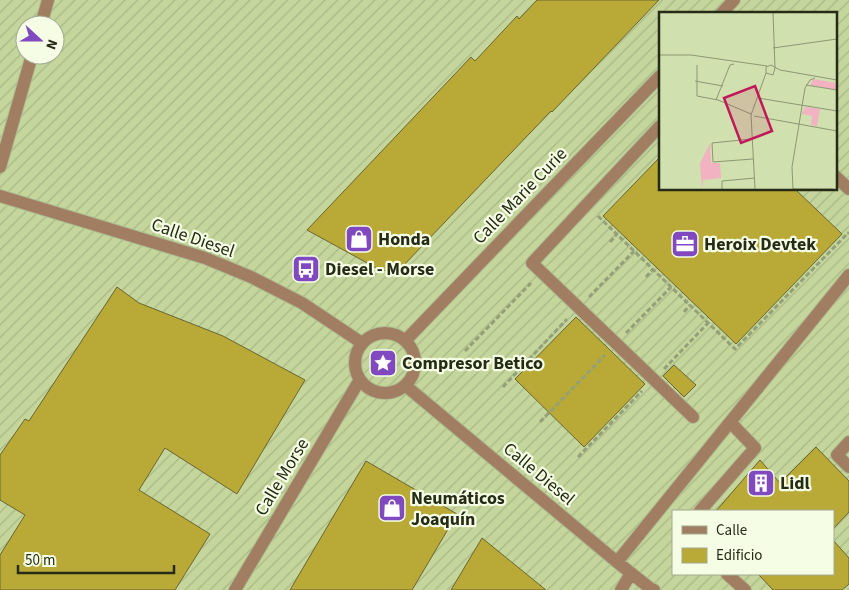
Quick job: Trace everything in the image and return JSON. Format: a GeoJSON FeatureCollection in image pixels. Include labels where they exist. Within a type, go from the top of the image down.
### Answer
{"type":"FeatureCollection","features":[{"type":"Feature","properties":{"kind":"street"},"geometry":{"type":"LineString","coordinates":[[44,15],[48,0]]}},
{"type":"Feature","properties":{"kind":"street"},"geometry":{"type":"LineString","coordinates":[[723,12],[734,0]]}},
{"type":"Feature","properties":{"kind":"street"},"geometry":{"type":"LineString","coordinates":[[0,167],[29,65]]}},
{"type":"Feature","properties":{"kind":"street","name":"Calle Marie Curie"},"geometry":{"type":"LineString","coordinates":[[406,341],[659,77]]}},
{"type":"Feature","properties":{"kind":"street"},"geometry":{"type":"LineString","coordinates":[[659,127],[532,262],[693,418]]}},
{"type":"Feature","properties":{"kind":"street"},"geometry":{"type":"LineString","coordinates":[[836,177],[849,189]]}},
{"type":"Feature","properties":{"kind":"street","name":"Calle Diesel"},"geometry":{"type":"LineString","coordinates":[[0,196],[223,265],[302,303],[362,343]]}},
{"type":"Feature","properties":{"kind":"street"},"geometry":{"type":"LineString","coordinates":[[616,562],[849,275]]}},
{"type":"Feature","properties":{"kind":"street"},"geometry":{"type":"LineString","coordinates":[[383,333],[395,334],[406,341],[412,349],[415,358],[415,368],[412,378],[406,386],[397,392],[386,394],[376,393],[367,388],[355,372],[356,352],[362,343],[371,336],[383,333]]}},
{"type":"Feature","properties":{"kind":"street","name":"Calle Morse"},"geometry":{"type":"LineString","coordinates":[[235,590],[360,381]]}},
{"type":"Feature","properties":{"kind":"street","name":"Calle Diesel"},"geometry":{"type":"LineString","coordinates":[[406,386],[652,590]]}},
{"type":"Feature","properties":{"kind":"street"},"geometry":{"type":"LineString","coordinates":[[701,510],[755,448],[730,422]]}},
{"type":"Feature","properties":{"kind":"street"},"geometry":{"type":"LineString","coordinates":[[849,442],[837,455],[849,467]]}},
{"type":"Feature","properties":{"kind":"street"},"geometry":{"type":"LineString","coordinates":[[620,590],[631,573]]}},
{"type":"Feature","properties":{"kind":"street"},"geometry":{"type":"LineString","coordinates":[[728,575],[745,590]]}},
{"type":"Feature","properties":{"kind":"path"},"geometry":{"type":"LineString","coordinates":[[597,216],[735,349],[849,234]]}},
{"type":"Feature","properties":{"kind":"path"},"geometry":{"type":"LineString","coordinates":[[610,242],[617,234]]}},
{"type":"Feature","properties":{"kind":"path"},"geometry":{"type":"LineString","coordinates":[[646,277],[653,270]]}},
{"type":"Feature","properties":{"kind":"path"},"geometry":{"type":"LineString","coordinates":[[465,351],[542,272]]}},
{"type":"Feature","properties":{"kind":"path"},"geometry":{"type":"LineString","coordinates":[[684,312],[690,305]]}},
{"type":"Feature","properties":{"kind":"shaded area"},"geometry":{"type":"Polygon","coordinates":[[[0,0],[849,0],[849,590],[0,590],[0,0]]]}},
{"type":"Feature","properties":{"kind":"building"},"geometry":{"type":"Polygon","coordinates":[[[537,0],[659,0],[403,266],[396,270],[380,270],[307,230],[471,57],[475,61],[517,16],[519,19],[537,0]]]}},
{"type":"Feature","properties":{"kind":"building"},"geometry":{"type":"Polygon","coordinates":[[[659,158],[659,190],[796,190],[842,234],[736,344],[603,216],[659,158]]]}},
{"type":"Feature","properties":{"kind":"building"},"geometry":{"type":"Polygon","coordinates":[[[117,287],[139,303],[223,336],[305,380],[237,494],[165,448],[139,490],[210,534],[175,590],[0,590],[0,555],[25,515],[0,500],[0,455],[25,419],[29,421],[117,287]]]}},
{"type":"Feature","properties":{"kind":"building"},"geometry":{"type":"Polygon","coordinates":[[[576,317],[645,384],[584,447],[515,379],[576,317]]]}},
{"type":"Feature","properties":{"kind":"building"},"geometry":{"type":"Polygon","coordinates":[[[674,365],[696,385],[684,397],[663,376],[674,365]]]}},
{"type":"Feature","properties":{"kind":"building"},"geometry":{"type":"Polygon","coordinates":[[[816,447],[849,481],[849,512],[834,528],[834,510],[717,510],[760,460],[780,483],[816,447]]]}},
{"type":"Feature","properties":{"kind":"building"},"geometry":{"type":"Polygon","coordinates":[[[366,461],[457,514],[412,590],[290,590],[366,461]]]}},
{"type":"Feature","properties":{"kind":"building"},"geometry":{"type":"Polygon","coordinates":[[[482,538],[546,590],[451,590],[482,538]]]}},
{"type":"Feature","properties":{"kind":"building","name":"Lidl"},"geometry":{"type":"Polygon","coordinates":[[[834,541],[849,558],[849,584],[842,590],[773,590],[759,575],[834,575],[834,541]]]}},
{"type":"Feature","properties":{"kind":"place","name":"Honda"},"geometry":{"type":"Point","coordinates":[359,239]}},
{"type":"Feature","properties":{"kind":"place","name":"Heroix Devtek"},"geometry":{"type":"Point","coordinates":[685,244]}},
{"type":"Feature","properties":{"kind":"place","name":"Diesel - Morse"},"geometry":{"type":"Point","coordinates":[306,269]}},
{"type":"Feature","properties":{"kind":"place","name":"Compresor Betico"},"geometry":{"type":"Point","coordinates":[383,363]}},
{"type":"Feature","properties":{"kind":"place","name":"Lidl"},"geometry":{"type":"Point","coordinates":[761,483]}},
{"type":"Feature","properties":{"kind":"place","name":"Neumáticos Joaquín"},"geometry":{"type":"Point","coordinates":[392,508]}}]}
